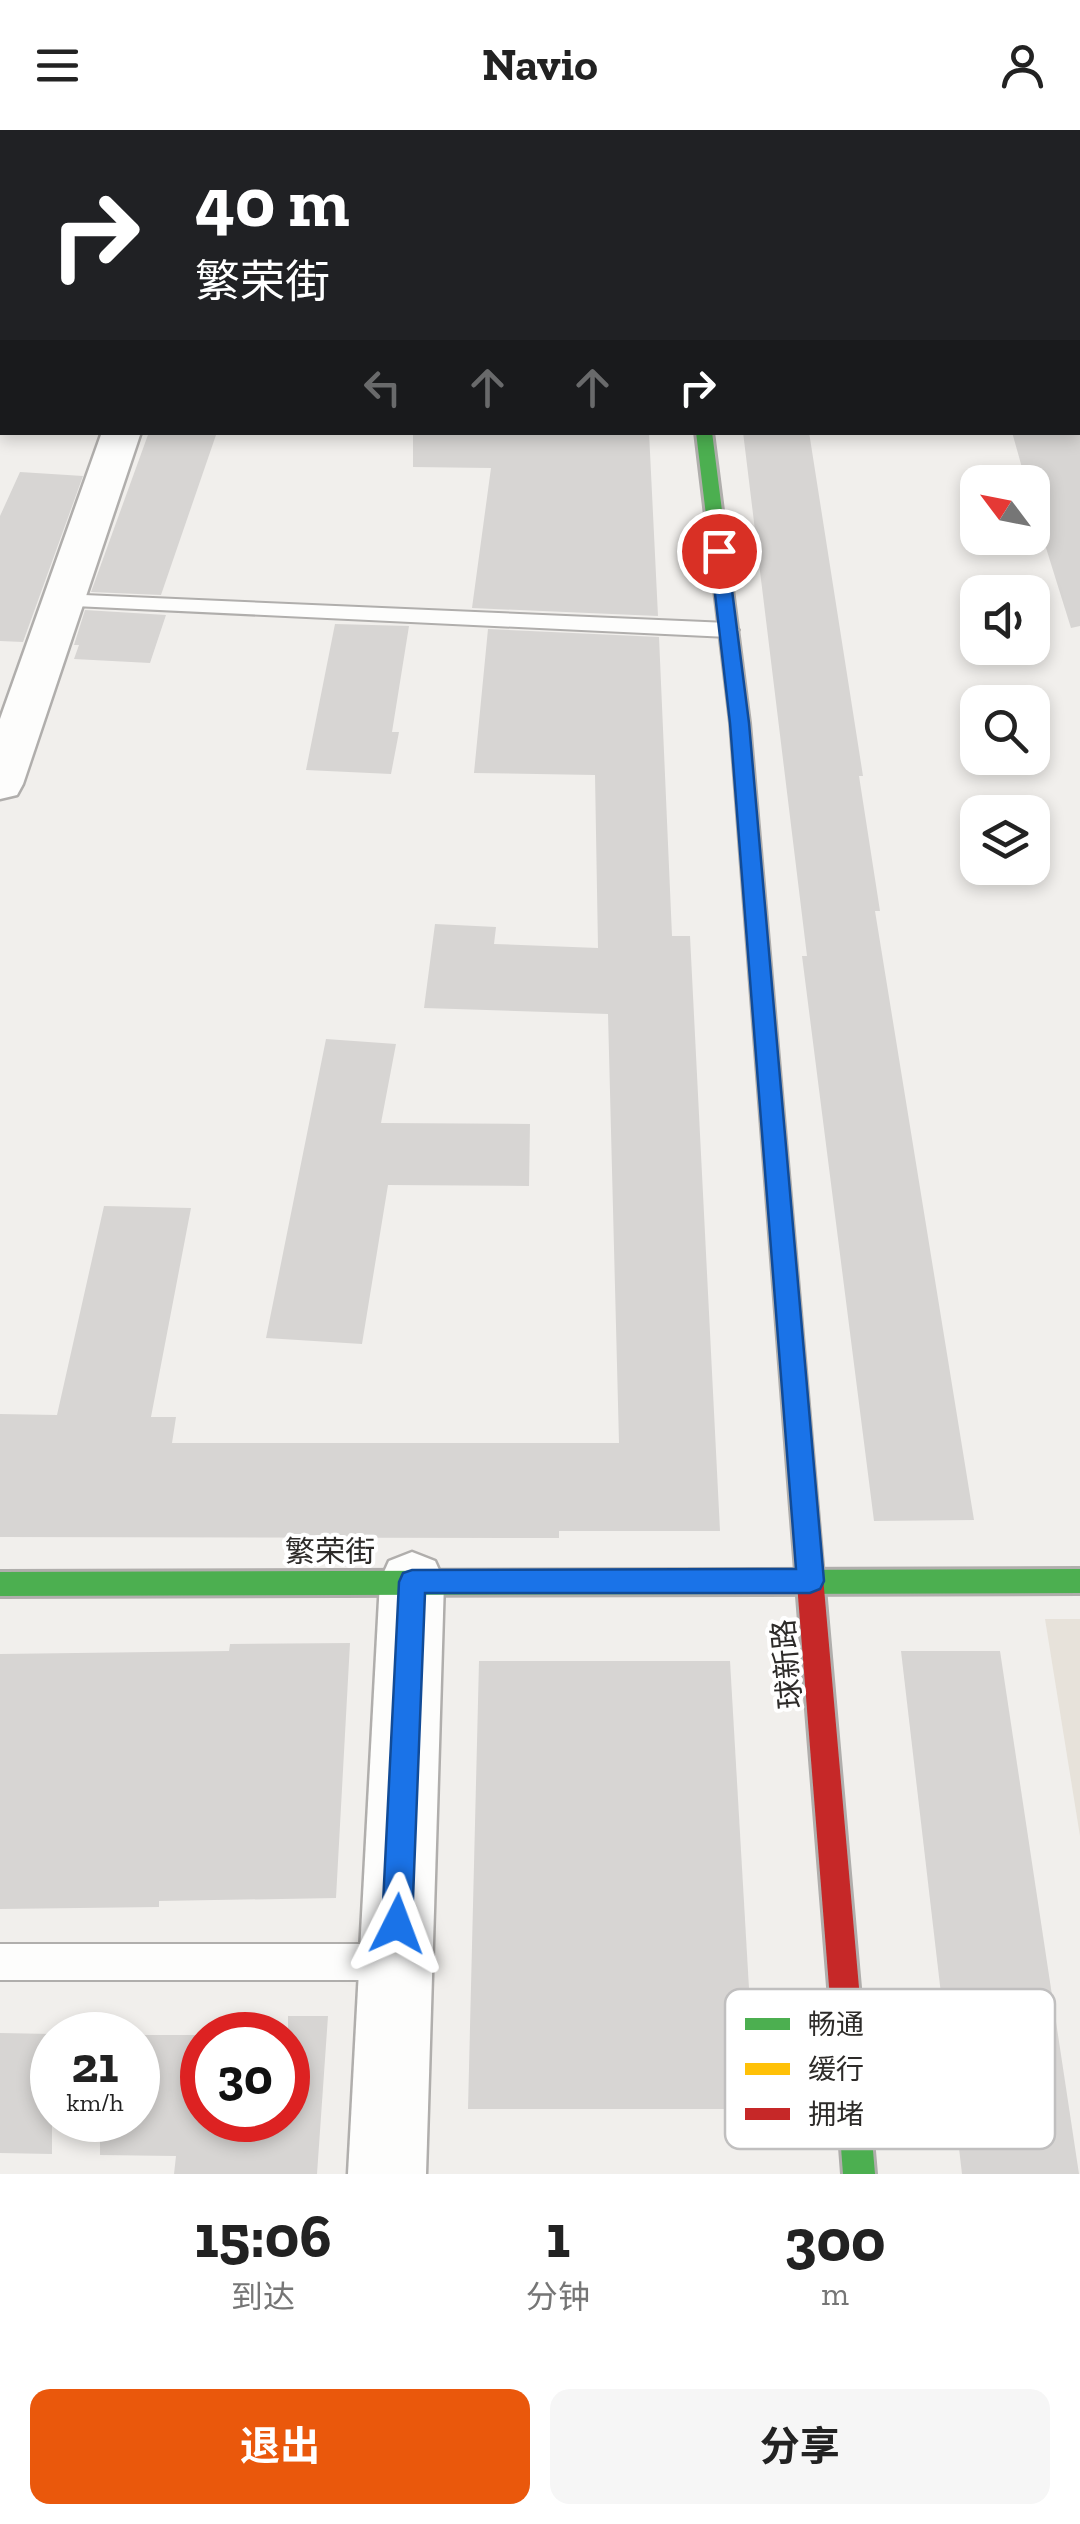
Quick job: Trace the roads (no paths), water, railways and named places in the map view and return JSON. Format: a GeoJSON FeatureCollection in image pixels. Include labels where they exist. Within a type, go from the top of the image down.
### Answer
{"type":"FeatureCollection","features":[{"type":"Feature","properties":{"kind":"street"},"geometry":{"type":"LineString","coordinates":[[0,784],[121,435]]}},
{"type":"Feature","properties":{"kind":"street","name":"球新路"},"geometry":{"type":"LineString","coordinates":[[704,435],[742,743],[844,1989]]}},
{"type":"Feature","properties":{"kind":"street","name":"繁荣街"},"geometry":{"type":"LineString","coordinates":[[0,1584],[1080,1581]]}},
{"type":"Feature","properties":{"kind":"street"},"geometry":{"type":"LineString","coordinates":[[387,2174],[412,1582]]}},
{"type":"Feature","properties":{"kind":"street","name":"球新路"},"geometry":{"type":"LineString","coordinates":[[857,2149],[859,2174]]}},
{"type":"Feature","properties":{"kind":"lane"},"geometry":{"type":"LineString","coordinates":[[62,600],[325,610],[408,619],[728,630]]}},
{"type":"Feature","properties":{"kind":"lane"},"geometry":{"type":"LineString","coordinates":[[0,1962],[396,1962]]}}]}
